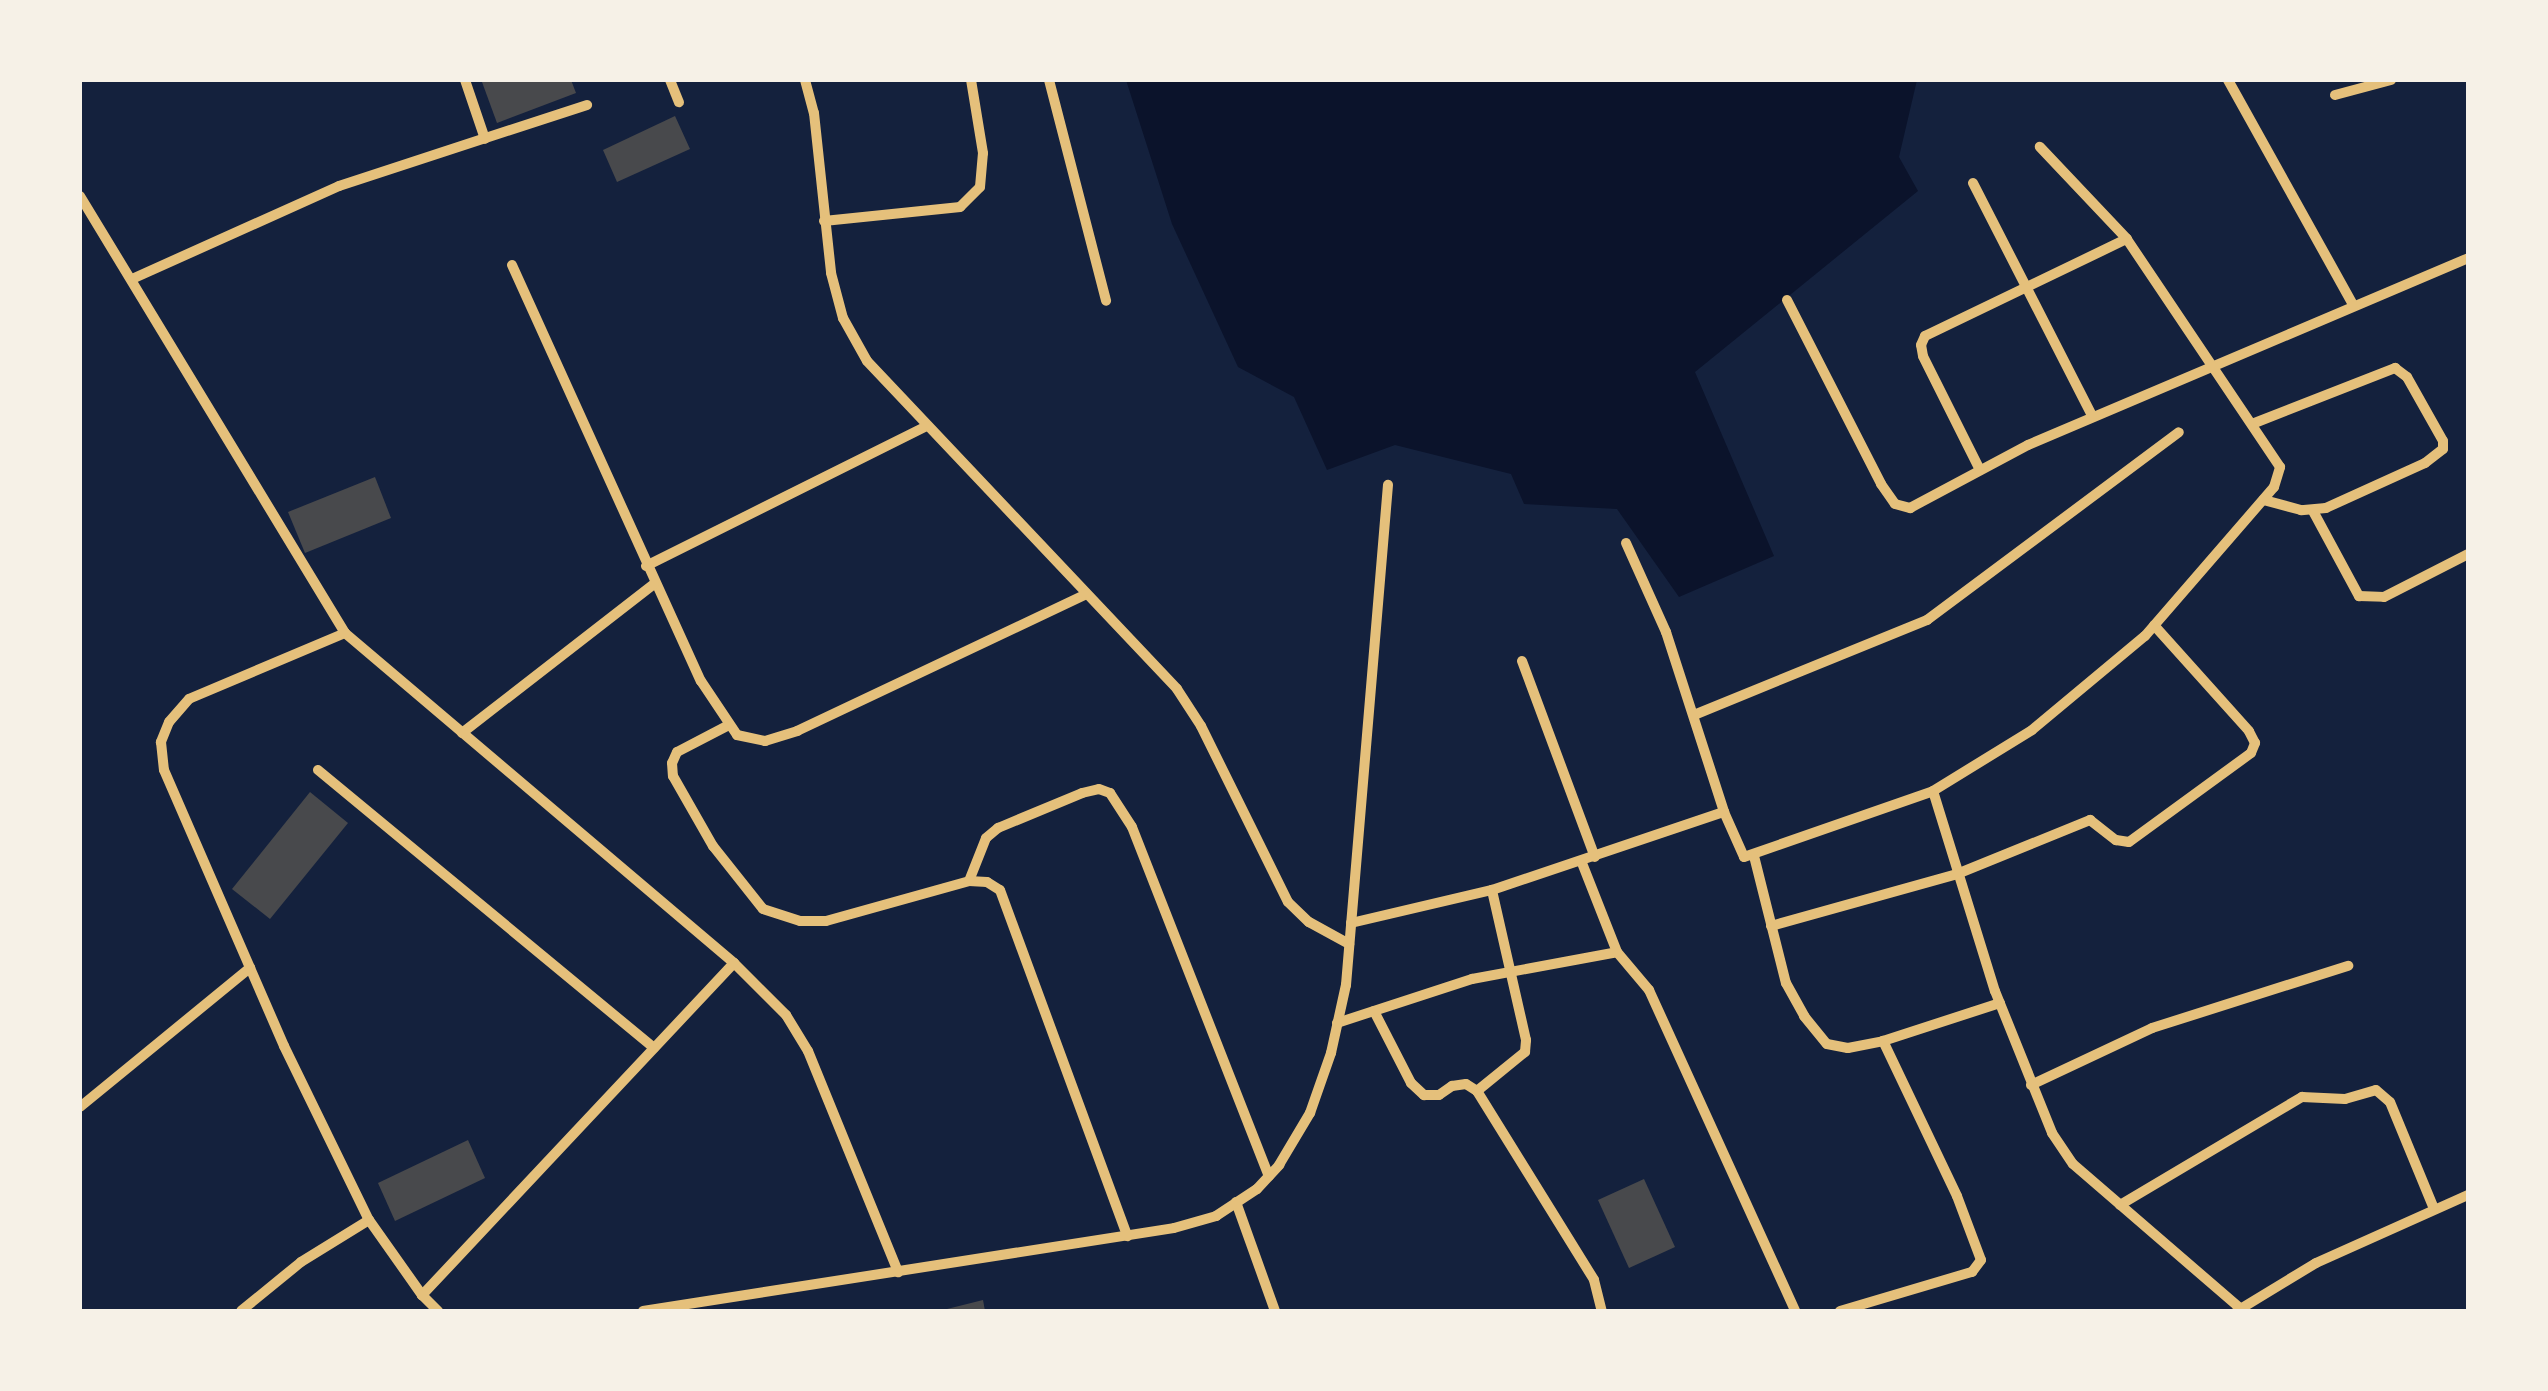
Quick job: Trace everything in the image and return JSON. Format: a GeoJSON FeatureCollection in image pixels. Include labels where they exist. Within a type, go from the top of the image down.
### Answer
{"type":"FeatureCollection","features":[{"type":"Feature","properties":{"kind":"street"},"geometry":{"type":"LineString","coordinates":[[464,80],[485,139]]}},
{"type":"Feature","properties":{"kind":"street"},"geometry":{"type":"LineString","coordinates":[[670,80],[678,102]]}},
{"type":"Feature","properties":{"kind":"street"},"geometry":{"type":"LineString","coordinates":[[804,80],[814,113],[824,221],[843,318],[867,362],[1085,594],[1144,651],[1185,702],[1288,902],[1309,922],[1349,944]]}},
{"type":"Feature","properties":{"kind":"street"},"geometry":{"type":"LineString","coordinates":[[824,221],[960,208],[980,187],[983,153],[971,80]]}},
{"type":"Feature","properties":{"kind":"street"},"geometry":{"type":"LineString","coordinates":[[1049,80],[1106,302]]}},
{"type":"Feature","properties":{"kind":"street"},"geometry":{"type":"LineString","coordinates":[[2228,80],[2353,305]]}},
{"type":"Feature","properties":{"kind":"street"},"geometry":{"type":"LineString","coordinates":[[2335,95],[2391,80]]}},
{"type":"Feature","properties":{"kind":"street"},"geometry":{"type":"LineString","coordinates":[[132,280],[339,186],[587,105]]}},
{"type":"Feature","properties":{"kind":"street"},"geometry":{"type":"LineString","coordinates":[[1626,543],[1666,632],[1739,851],[1754,856],[1933,791],[2065,706],[2154,625],[2282,474],[2127,239],[2040,146]]}},
{"type":"Feature","properties":{"kind":"street"},"geometry":{"type":"LineString","coordinates":[[1973,183],[2092,416]]}},
{"type":"Feature","properties":{"kind":"street"},"geometry":{"type":"LineString","coordinates":[[80,196],[344,633],[734,964],[786,1014],[808,1051],[898,1272]]}},
{"type":"Feature","properties":{"kind":"street"},"geometry":{"type":"LineString","coordinates":[[1980,470],[1921,346],[1933,330],[2127,239]]}},
{"type":"Feature","properties":{"kind":"street"},"geometry":{"type":"LineString","coordinates":[[1787,300],[1894,504],[1910,508],[2092,416],[2210,364],[2466,263]]}},
{"type":"Feature","properties":{"kind":"street"},"geometry":{"type":"LineString","coordinates":[[512,265],[654,584],[727,726],[752,740],[797,731],[1085,594]]}},
{"type":"Feature","properties":{"kind":"street"},"geometry":{"type":"LineString","coordinates":[[2252,424],[2387,370],[2401,370],[2443,449],[2426,463],[2313,511],[2263,500]]}},
{"type":"Feature","properties":{"kind":"street"},"geometry":{"type":"LineString","coordinates":[[646,566],[927,426]]}},
{"type":"Feature","properties":{"kind":"street"},"geometry":{"type":"LineString","coordinates":[[1694,715],[1927,620],[2179,432]]}},
{"type":"Feature","properties":{"kind":"street"},"geometry":{"type":"LineString","coordinates":[[643,1311],[1127,1236],[1216,1216],[1269,1176],[1310,1113],[1338,1023],[1351,923],[1388,485]]}},
{"type":"Feature","properties":{"kind":"street"},"geometry":{"type":"LineString","coordinates":[[2313,511],[2359,596],[2384,597],[2468,554]]}},
{"type":"Feature","properties":{"kind":"street"},"geometry":{"type":"LineString","coordinates":[[462,734],[654,584]]}},
{"type":"Feature","properties":{"kind":"street"},"geometry":{"type":"LineString","coordinates":[[1771,926],[1958,874],[2090,820],[2122,843],[2136,839],[2254,748],[2249,731],[2154,625]]}},
{"type":"Feature","properties":{"kind":"street"},"geometry":{"type":"LineString","coordinates":[[344,633],[188,699],[169,722],[161,742],[164,770],[250,968],[369,1220],[422,1295],[438,1311]]}},
{"type":"Feature","properties":{"kind":"street"},"geometry":{"type":"LineString","coordinates":[[1522,661],[1595,858]]}},
{"type":"Feature","properties":{"kind":"street"},"geometry":{"type":"LineString","coordinates":[[727,726],[677,752],[673,776],[714,846],[763,909],[800,921],[826,922],[969,880],[987,882],[1000,890],[1127,1236]]}},
{"type":"Feature","properties":{"kind":"street"},"geometry":{"type":"LineString","coordinates":[[318,770],[654,1048]]}},
{"type":"Feature","properties":{"kind":"street"},"geometry":{"type":"LineString","coordinates":[[969,880],[986,838],[998,828],[1082,793],[1100,789],[1110,793],[1132,826],[1269,1176]]}},
{"type":"Feature","properties":{"kind":"street"},"geometry":{"type":"LineString","coordinates":[[1933,791],[2000,1003],[2052,1133],[2073,1164],[2239,1310],[2316,1263],[2468,1196]]}},
{"type":"Feature","properties":{"kind":"street"},"geometry":{"type":"LineString","coordinates":[[1351,923],[1492,890],[1582,863],[1724,812]]}},
{"type":"Feature","properties":{"kind":"street"},"geometry":{"type":"LineString","coordinates":[[1754,856],[1795,1001],[1827,1044],[1848,1048],[1883,1041],[2000,1003]]}},
{"type":"Feature","properties":{"kind":"street"},"geometry":{"type":"LineString","coordinates":[[1582,863],[1617,952],[1649,990],[1795,1311]]}},
{"type":"Feature","properties":{"kind":"street"},"geometry":{"type":"LineString","coordinates":[[1477,1091],[1525,1052],[1492,890]]}},
{"type":"Feature","properties":{"kind":"street"},"geometry":{"type":"LineString","coordinates":[[1338,1023],[1511,971],[1617,952]]}},
{"type":"Feature","properties":{"kind":"street"},"geometry":{"type":"LineString","coordinates":[[422,1295],[734,964]]}},
{"type":"Feature","properties":{"kind":"street"},"geometry":{"type":"LineString","coordinates":[[2031,1085],[2152,1028],[2348,966]]}},
{"type":"Feature","properties":{"kind":"street"},"geometry":{"type":"LineString","coordinates":[[80,1107],[250,968]]}},
{"type":"Feature","properties":{"kind":"street"},"geometry":{"type":"LineString","coordinates":[[1374,1011],[1410,1083],[1424,1095],[1439,1095],[1452,1086],[1466,1084],[1477,1091],[1594,1280],[1602,1311]]}},
{"type":"Feature","properties":{"kind":"street"},"geometry":{"type":"LineString","coordinates":[[1840,1311],[1972,1272],[1980,1260],[1962,1208],[1883,1041]]}},
{"type":"Feature","properties":{"kind":"street"},"geometry":{"type":"LineString","coordinates":[[2120,1205],[2302,1097],[2346,1100],[2376,1090],[2390,1102],[2434,1209]]}},
{"type":"Feature","properties":{"kind":"street"},"geometry":{"type":"LineString","coordinates":[[1236,1202],[1275,1311]]}},
{"type":"Feature","properties":{"kind":"street"},"geometry":{"type":"LineString","coordinates":[[241,1311],[301,1262],[369,1220]]}},
{"type":"Feature","properties":{"kind":"water"},"geometry":{"type":"Polygon","coordinates":[[[1126,80],[1917,80],[1899,157],[1918,191],[1695,372],[1774,556],[1679,597],[1617,509],[1524,504],[1511,474],[1395,445],[1327,470],[1294,397],[1238,367],[1172,224],[1126,80]]]}},
{"type":"Feature","properties":{"kind":"building"},"geometry":{"type":"Polygon","coordinates":[[[571,80],[576,93],[497,123],[482,82],[571,80]]]}},
{"type":"Feature","properties":{"kind":"building"},"geometry":{"type":"Polygon","coordinates":[[[675,116],[690,149],[617,182],[603,150],[675,116]]]}},
{"type":"Feature","properties":{"kind":"building"},"geometry":{"type":"Polygon","coordinates":[[[375,477],[391,518],[305,553],[288,512],[375,477]]]}},
{"type":"Feature","properties":{"kind":"building"},"geometry":{"type":"Polygon","coordinates":[[[310,792],[348,823],[270,919],[232,889],[310,792]]]}},
{"type":"Feature","properties":{"kind":"building"},"geometry":{"type":"Polygon","coordinates":[[[468,1140],[485,1178],[395,1221],[378,1183],[468,1140]]]}},
{"type":"Feature","properties":{"kind":"building"},"geometry":{"type":"Polygon","coordinates":[[[1644,1179],[1675,1247],[1629,1268],[1598,1200],[1644,1179]]]}},
{"type":"Feature","properties":{"kind":"building"},"geometry":{"type":"Polygon","coordinates":[[[983,1300],[985,1311],[943,1310],[983,1300]]]}}]}
